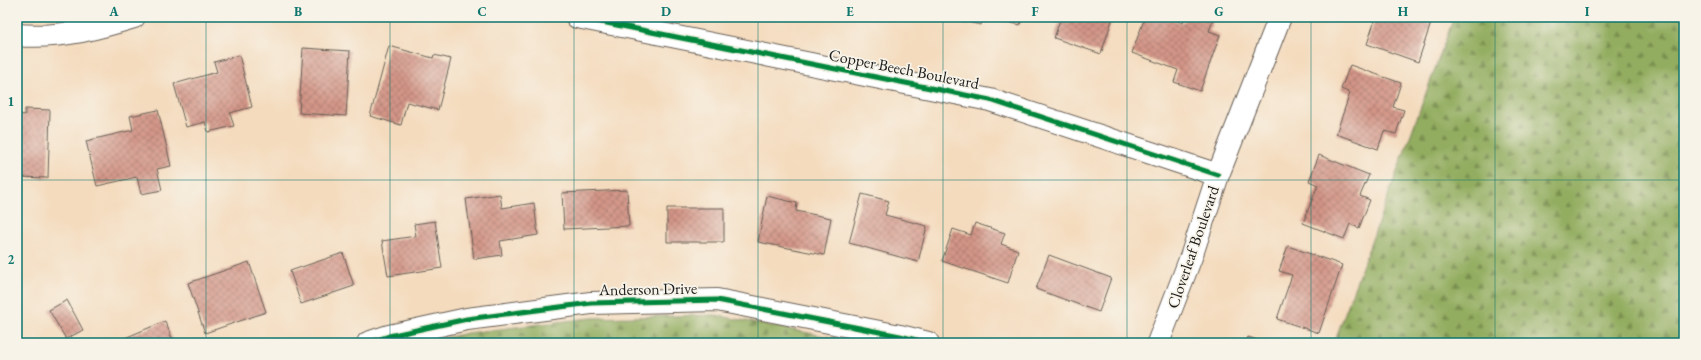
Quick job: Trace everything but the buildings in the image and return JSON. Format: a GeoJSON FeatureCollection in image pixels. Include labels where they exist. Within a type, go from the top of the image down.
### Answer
{"type":"FeatureCollection","features":[{"type":"Feature","properties":{"kind":"street"},"geometry":{"type":"LineString","coordinates":[[17,35],[58,36],[98,28],[134,17]]}},
{"type":"Feature","properties":{"kind":"street","name":"Copper Beech Boulevard"},"geometry":{"type":"LineString","coordinates":[[577,17],[990,100],[1218,175]]}},
{"type":"Feature","properties":{"kind":"street","name":"Cloverleaf Boulevard"},"geometry":{"type":"LineString","coordinates":[[1158,343],[1191,257],[1218,175],[1280,17]]}},
{"type":"Feature","properties":{"kind":"street","name":"Anderson Drive"},"geometry":{"type":"LineString","coordinates":[[368,343],[389,336],[466,319],[591,303],[717,300],[900,336],[928,343]]}},
{"type":"Feature","properties":{"kind":"green space"},"geometry":{"type":"Polygon","coordinates":[[[1454,17],[1684,17],[1684,343],[1334,343],[1454,17]]]}},
{"type":"Feature","properties":{"kind":"green space"},"geometry":{"type":"Polygon","coordinates":[[[715,315],[860,343],[424,343],[467,333],[591,318],[715,315]]]}},
{"type":"Feature","properties":{"kind":"cycle path"},"geometry":{"type":"LineString","coordinates":[[577,17],[990,100],[1218,175]]}},
{"type":"Feature","properties":{"kind":"cycle path"},"geometry":{"type":"LineString","coordinates":[[368,343],[389,336],[467,319],[591,303],[717,300],[900,336],[928,343]]}}]}
